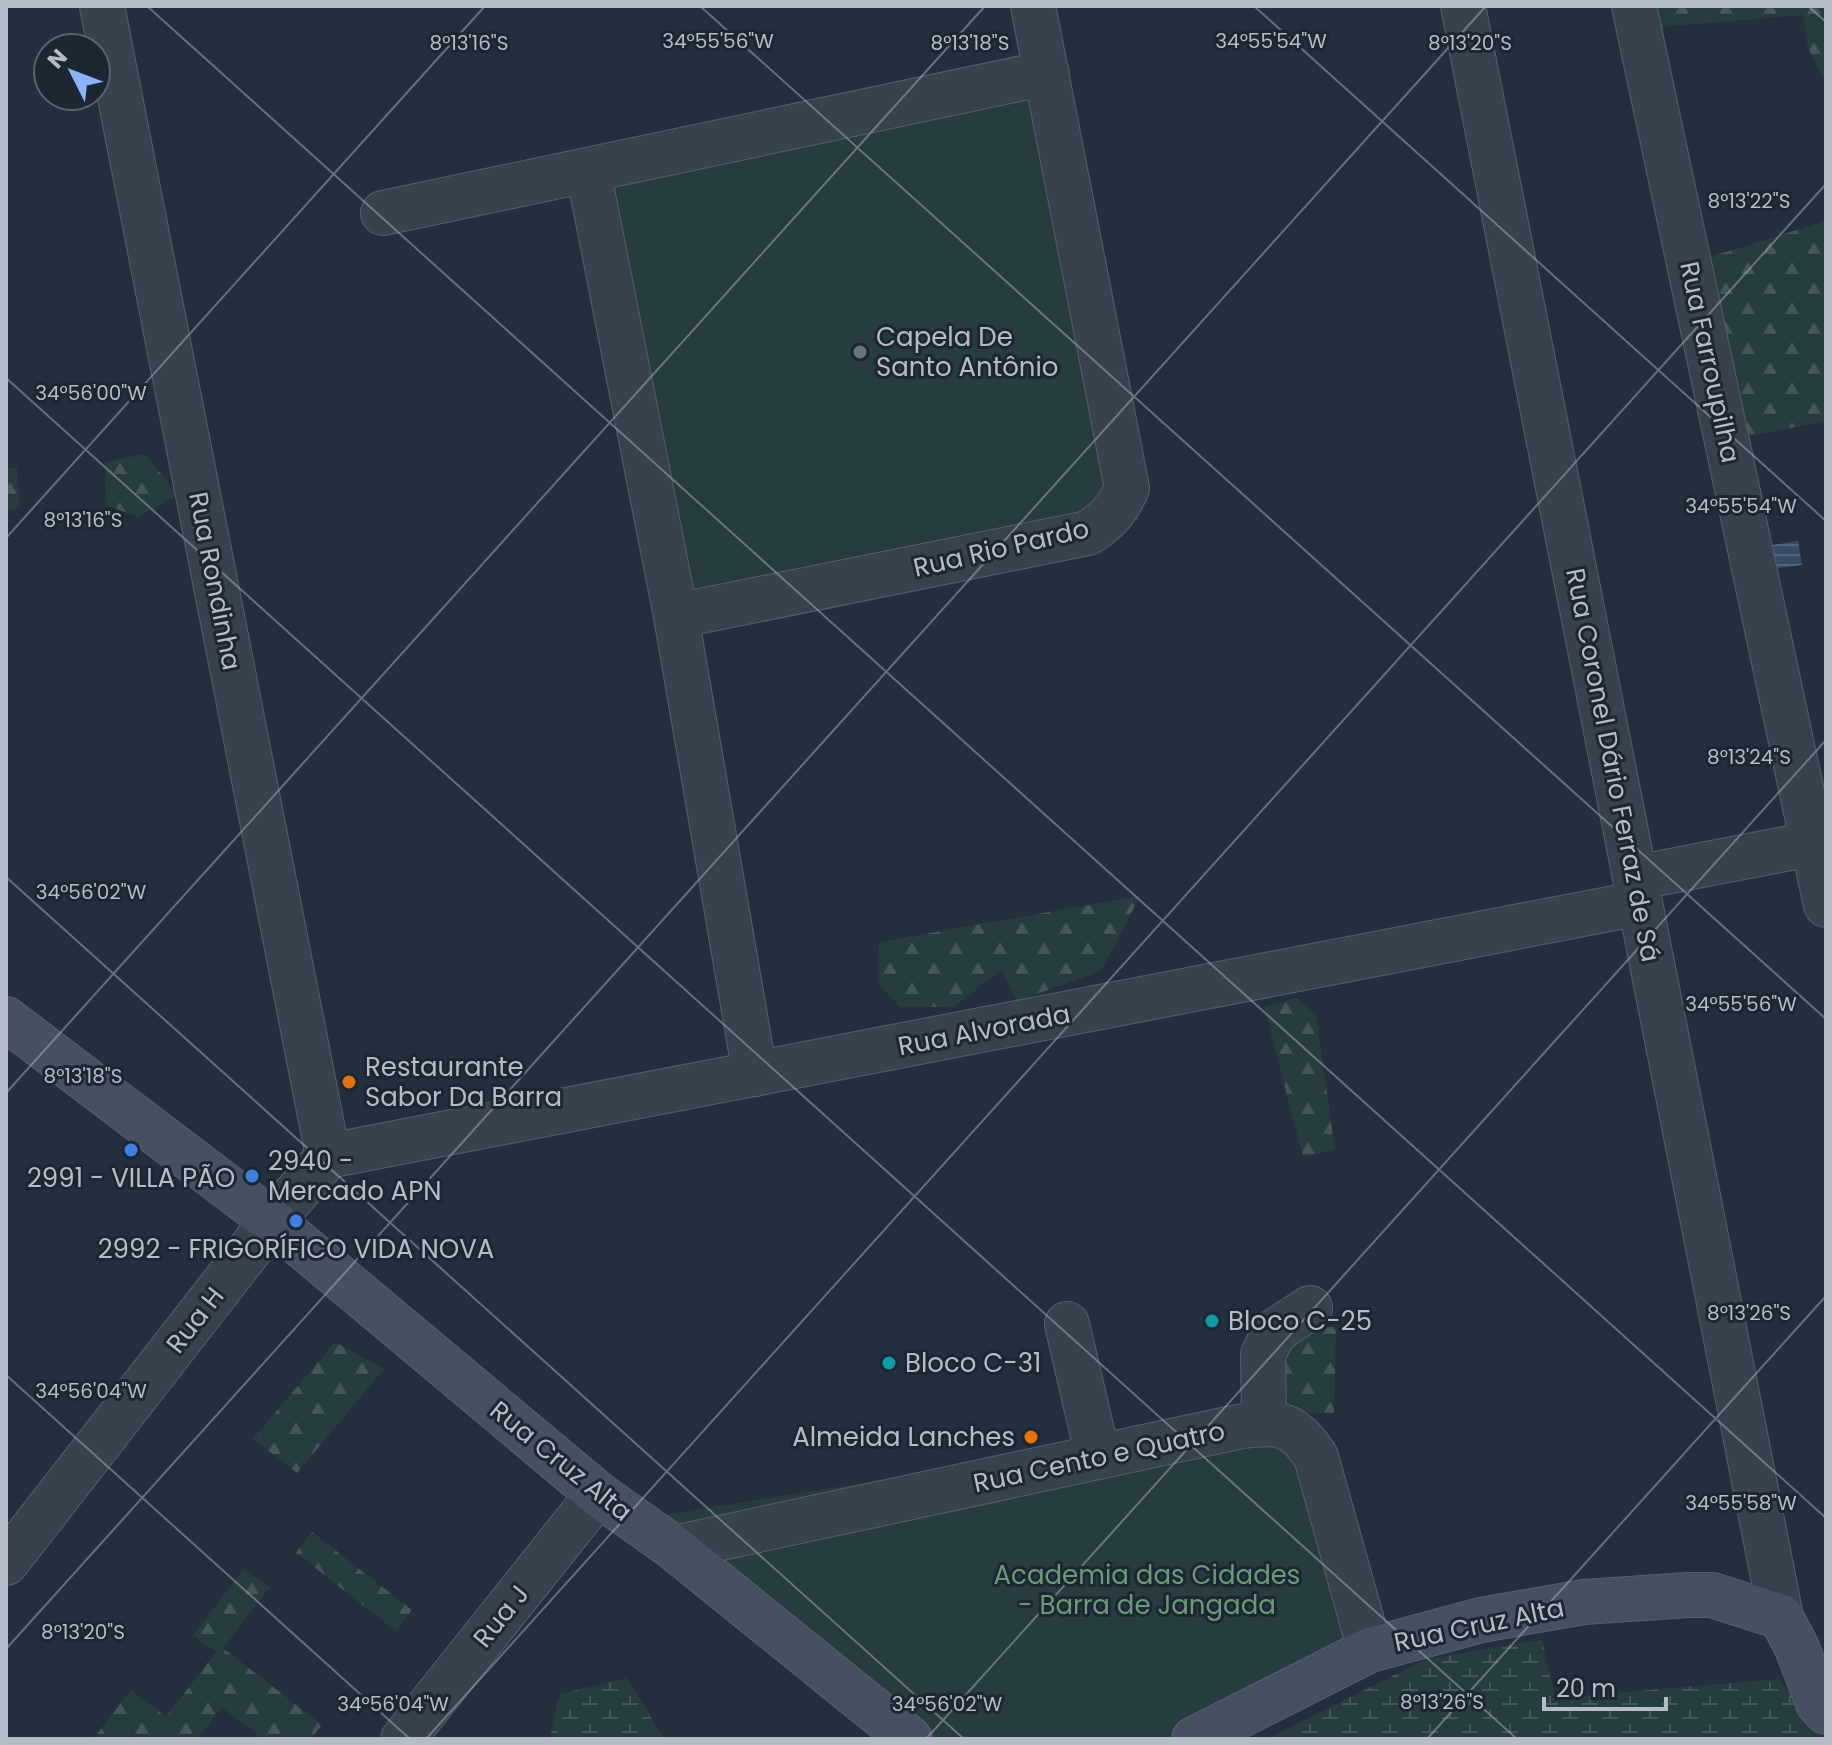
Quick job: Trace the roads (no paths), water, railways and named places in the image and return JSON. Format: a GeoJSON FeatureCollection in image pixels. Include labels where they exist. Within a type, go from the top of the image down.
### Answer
{"type":"FeatureCollection","features":[{"type":"Feature","properties":{"kind":"main road","name":"Rua Cruz Alta"},"geometry":{"type":"LineString","coordinates":[[6,1019],[272,1221],[598,1494],[674,1548],[910,1739]]}},
{"type":"Feature","properties":{"kind":"main road","name":"Rua Cruz Alta"},"geometry":{"type":"LineString","coordinates":[[1194,1739],[1370,1650],[1481,1620],[1584,1602],[1712,1595],[1781,1617]]}},
{"type":"Feature","properties":{"kind":"main road"},"geometry":{"type":"LineString","coordinates":[[1781,1617],[1797,1648],[1818,1703],[1826,1712]]}},
{"type":"Feature","properties":{"kind":"street","name":"Rua Rondinha"},"geometry":{"type":"LineString","coordinates":[[102,6],[328,1156]]}},
{"type":"Feature","properties":{"kind":"street","name":"Rua Rio Pardo"},"geometry":{"type":"LineString","coordinates":[[676,616],[1088,533],[1107,521],[1118,508],[1127,488],[1033,6]]}},
{"type":"Feature","properties":{"kind":"street","name":"Rua Coronel Dário Ferraz de Sá"},"geometry":{"type":"LineString","coordinates":[[1463,6],[1781,1617]]}},
{"type":"Feature","properties":{"kind":"street","name":"Rua Farroupilha"},"geometry":{"type":"LineString","coordinates":[[1634,6],[1819,842],[1826,905]]}},
{"type":"Feature","properties":{"kind":"street"},"geometry":{"type":"LineString","coordinates":[[383,213],[1047,73]]}},
{"type":"Feature","properties":{"kind":"street"},"geometry":{"type":"LineString","coordinates":[[588,170],[676,616],[755,1074]]}},
{"type":"Feature","properties":{"kind":"street","name":"Rua Alvorada"},"geometry":{"type":"LineString","coordinates":[[328,1156],[755,1074],[1638,891],[1819,842]]}},
{"type":"Feature","properties":{"kind":"street","name":"Rua H"},"geometry":{"type":"LineString","coordinates":[[6,1563],[272,1221],[328,1156]]}},
{"type":"Feature","properties":{"kind":"street"},"geometry":{"type":"LineString","coordinates":[[1310,1308],[1275,1331],[1263,1354],[1264,1423],[1285,1425],[1303,1437],[1316,1457],[1370,1650]]}},
{"type":"Feature","properties":{"kind":"street"},"geometry":{"type":"LineString","coordinates":[[1067,1324],[1098,1457]]}},
{"type":"Feature","properties":{"kind":"street","name":"Rua Cento e Quatro"},"geometry":{"type":"LineString","coordinates":[[674,1548],[1264,1423]]}},
{"type":"Feature","properties":{"kind":"street","name":"Rua J"},"geometry":{"type":"LineString","coordinates":[[403,1739],[598,1494]]}},
{"type":"Feature","properties":{"kind":"water"},"geometry":{"type":"Polygon","coordinates":[[[1798,541],[1802,565],[1763,570],[1760,547],[1798,541]]]}},
{"type":"Feature","properties":{"kind":"place","name":"Capela De Santo Antônio"},"geometry":{"type":"Point","coordinates":[860,352]}},
{"type":"Feature","properties":{"kind":"place","name":"Restaurante Sabor Da Barra"},"geometry":{"type":"Point","coordinates":[349,1082]}},
{"type":"Feature","properties":{"kind":"place","name":"2991 - VILLA PÃO"},"geometry":{"type":"Point","coordinates":[131,1150]}},
{"type":"Feature","properties":{"kind":"place","name":"2940 - Mercado APN"},"geometry":{"type":"Point","coordinates":[252,1176]}},
{"type":"Feature","properties":{"kind":"place","name":"2992 - FRIGORÍFICO VIDA NOVA"},"geometry":{"type":"Point","coordinates":[296,1221]}},
{"type":"Feature","properties":{"kind":"place","name":"Bloco C-25"},"geometry":{"type":"Point","coordinates":[1212,1321]}},
{"type":"Feature","properties":{"kind":"place","name":"Bloco C-31"},"geometry":{"type":"Point","coordinates":[889,1363]}},
{"type":"Feature","properties":{"kind":"place","name":"Almeida Lanches"},"geometry":{"type":"Point","coordinates":[1031,1437]}},
{"type":"Feature","properties":{"kind":"park label","name":"Academia das Cidades - Barra de Jangada"},"geometry":{"type":"Point","coordinates":[1147,1590]}}]}
